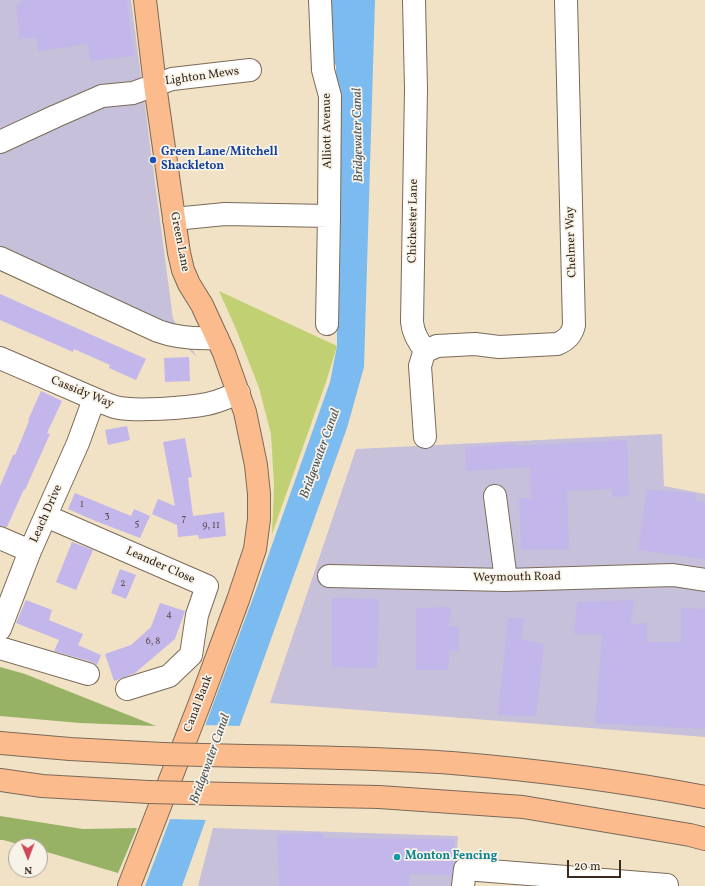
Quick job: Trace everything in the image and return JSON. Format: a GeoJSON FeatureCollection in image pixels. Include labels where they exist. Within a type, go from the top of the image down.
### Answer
{"type":"FeatureCollection","features":[{"type":"Feature","properties":{"kind":"main road","name":"Green Lane"},"geometry":{"type":"LineString","coordinates":[[145,0],[155,85],[179,253],[183,270],[189,284],[202,305],[239,393],[249,429],[256,465],[259,494],[259,519]]}},
{"type":"Feature","properties":{"kind":"main road","name":"Canal Bank"},"geometry":{"type":"LineString","coordinates":[[129,886],[238,600],[254,549],[259,519]]}},
{"type":"Feature","properties":{"kind":"main road"},"geometry":{"type":"LineString","coordinates":[[0,743],[70,749],[162,754],[374,759],[461,764],[582,777],[705,797]]}},
{"type":"Feature","properties":{"kind":"main road"},"geometry":{"type":"LineString","coordinates":[[0,780],[42,786],[148,792],[379,797],[523,807],[690,835],[705,839]]}},
{"type":"Feature","properties":{"kind":"street","name":"Alliott Avenue"},"geometry":{"type":"LineString","coordinates":[[320,0],[323,70],[330,96],[327,324]]}},
{"type":"Feature","properties":{"kind":"street","name":"Chichester Lane"},"geometry":{"type":"LineString","coordinates":[[414,0],[416,89],[412,328],[417,339],[426,351]]}},
{"type":"Feature","properties":{"kind":"street","name":"Chelmer Way"},"geometry":{"type":"LineString","coordinates":[[426,351],[437,346],[450,345],[475,344],[499,347],[557,344],[564,341],[572,332],[574,325],[566,0]]}},
{"type":"Feature","properties":{"kind":"street","name":"Lighton Mews"},"geometry":{"type":"LineString","coordinates":[[0,142],[102,96],[133,92],[172,79],[250,70]]}},
{"type":"Feature","properties":{"kind":"street"},"geometry":{"type":"LineString","coordinates":[[174,218],[226,214],[329,216]]}},
{"type":"Feature","properties":{"kind":"street"},"geometry":{"type":"LineString","coordinates":[[0,258],[158,331],[172,336],[203,339],[217,338]]}},
{"type":"Feature","properties":{"kind":"street"},"geometry":{"type":"LineString","coordinates":[[425,437],[420,366],[426,351]]}},
{"type":"Feature","properties":{"kind":"street","name":"Cassidy Way"},"geometry":{"type":"LineString","coordinates":[[0,358],[94,399],[123,409],[171,408],[206,404],[239,393]]}},
{"type":"Feature","properties":{"kind":"street","name":"Leach Drive"},"geometry":{"type":"LineString","coordinates":[[0,629],[30,552],[78,443],[94,399]]}},
{"type":"Feature","properties":{"kind":"street"},"geometry":{"type":"LineString","coordinates":[[495,496],[506,580]]}},
{"type":"Feature","properties":{"kind":"street","name":"Leander Close"},"geometry":{"type":"LineString","coordinates":[[46,516],[207,586],[197,615],[190,656],[169,676],[127,689]]}},
{"type":"Feature","properties":{"kind":"street"},"geometry":{"type":"LineString","coordinates":[[0,538],[30,552]]}},
{"type":"Feature","properties":{"kind":"street","name":"Weymouth Road"},"geometry":{"type":"LineString","coordinates":[[329,576],[506,580],[673,575],[705,580]]}},
{"type":"Feature","properties":{"kind":"street"},"geometry":{"type":"LineString","coordinates":[[0,648],[88,674]]}},
{"type":"Feature","properties":{"kind":"street"},"geometry":{"type":"LineString","coordinates":[[464,878],[667,885]]}},
{"type":"Feature","properties":{"kind":"shaded area"},"geometry":{"type":"Polygon","coordinates":[[[0,0],[131,0],[173,319],[197,357],[186,347],[0,264],[0,0]]]}},
{"type":"Feature","properties":{"kind":"shaded area"},"geometry":{"type":"Polygon","coordinates":[[[662,434],[664,486],[705,494],[705,737],[270,703],[356,449],[662,434]]]}},
{"type":"Feature","properties":{"kind":"shaded area"},"geometry":{"type":"Polygon","coordinates":[[[213,828],[458,836],[454,886],[198,886],[213,828]]]}},
{"type":"Feature","properties":{"kind":"green space"},"geometry":{"type":"Polygon","coordinates":[[[219,291],[337,346],[326,382],[272,534],[274,486],[271,434],[259,388],[236,329],[219,291]]]}},
{"type":"Feature","properties":{"kind":"green space"},"geometry":{"type":"Polygon","coordinates":[[[0,667],[25,674],[156,726],[80,723],[0,716],[0,667]]]}},
{"type":"Feature","properties":{"kind":"green space"},"geometry":{"type":"Polygon","coordinates":[[[0,816],[83,829],[137,828],[118,873],[48,852],[48,838],[8,838],[8,841],[0,840],[0,816]]]}},
{"type":"Feature","properties":{"kind":"water","name":"Bridgewater Canal"},"geometry":{"type":"Polygon","coordinates":[[[329,0],[375,0],[364,367],[347,428],[182,886],[145,886],[256,590],[330,382],[337,346],[336,65],[329,59],[329,0]]]}},
{"type":"Feature","properties":{"kind":"pier"},"geometry":{"type":"Polygon","coordinates":[[[203,725],[242,726],[208,820],[167,819],[203,725]]]}},
{"type":"Feature","properties":{"kind":"building"},"geometry":{"type":"Polygon","coordinates":[[[21,0],[127,0],[134,56],[90,61],[88,44],[38,51],[37,37],[20,39],[16,5],[21,4],[21,0]]]}},
{"type":"Feature","properties":{"kind":"building"},"geometry":{"type":"Polygon","coordinates":[[[0,294],[146,359],[136,380],[109,368],[110,365],[74,349],[73,352],[0,320],[0,294]]]}},
{"type":"Feature","properties":{"kind":"building"},"geometry":{"type":"Polygon","coordinates":[[[189,357],[190,381],[165,382],[164,358],[189,357]]]}},
{"type":"Feature","properties":{"kind":"building"},"geometry":{"type":"Polygon","coordinates":[[[41,391],[62,401],[47,433],[50,434],[7,527],[0,526],[0,486],[13,455],[15,455],[41,391]]]}},
{"type":"Feature","properties":{"kind":"building"},"geometry":{"type":"Polygon","coordinates":[[[127,426],[130,440],[108,445],[105,430],[127,426]]]}},
{"type":"Feature","properties":{"kind":"building"},"geometry":{"type":"Polygon","coordinates":[[[185,438],[192,477],[188,478],[193,516],[224,512],[226,536],[199,539],[198,535],[178,537],[177,525],[152,514],[158,499],[175,506],[163,442],[185,438]]]}},
{"type":"Feature","properties":{"kind":"building"},"geometry":{"type":"Polygon","coordinates":[[[627,440],[629,496],[612,497],[612,489],[567,491],[569,549],[521,550],[519,498],[531,498],[530,467],[466,471],[465,447],[627,440]]]}},
{"type":"Feature","properties":{"kind":"building"},"geometry":{"type":"Polygon","coordinates":[[[647,489],[696,494],[696,501],[705,503],[705,559],[638,550],[647,489]]]}},
{"type":"Feature","properties":{"kind":"building"},"geometry":{"type":"Polygon","coordinates":[[[75,493],[131,516],[134,509],[150,516],[140,538],[68,509],[75,493]]]}},
{"type":"Feature","properties":{"kind":"building"},"geometry":{"type":"Polygon","coordinates":[[[72,542],[93,550],[76,590],[56,582],[72,542]]]}},
{"type":"Feature","properties":{"kind":"building"},"geometry":{"type":"Polygon","coordinates":[[[120,569],[136,575],[126,599],[111,593],[120,569]]]}},
{"type":"Feature","properties":{"kind":"building"},"geometry":{"type":"Polygon","coordinates":[[[332,598],[379,599],[377,668],[332,667],[332,598]]]}},
{"type":"Feature","properties":{"kind":"building"},"geometry":{"type":"Polygon","coordinates":[[[26,600],[52,610],[49,620],[83,634],[78,645],[101,655],[97,665],[92,662],[54,651],[59,640],[16,623],[26,600]]]}},
{"type":"Feature","properties":{"kind":"building"},"geometry":{"type":"Polygon","coordinates":[[[634,600],[631,624],[647,623],[647,642],[681,642],[681,608],[705,609],[705,729],[595,723],[602,635],[574,634],[577,602],[634,600]]]}},
{"type":"Feature","properties":{"kind":"building"},"geometry":{"type":"Polygon","coordinates":[[[160,603],[185,611],[175,639],[135,673],[114,681],[105,654],[131,645],[151,627],[160,603]]]}},
{"type":"Feature","properties":{"kind":"building"},"geometry":{"type":"Polygon","coordinates":[[[451,607],[449,627],[459,626],[459,650],[450,650],[448,670],[416,670],[416,608],[451,607]]]}},
{"type":"Feature","properties":{"kind":"building"},"geometry":{"type":"Polygon","coordinates":[[[508,618],[524,618],[521,639],[544,644],[536,716],[498,715],[508,618]]]}},
{"type":"Feature","properties":{"kind":"building","name":"Monton Fencing"},"geometry":{"type":"Polygon","coordinates":[[[322,833],[323,838],[454,839],[454,863],[452,875],[410,874],[409,886],[279,886],[277,834],[322,833]]]}},
{"type":"Feature","properties":{"kind":"place","name":"Green Lane/Mitchell Shackleton"},"geometry":{"type":"Point","coordinates":[153,160]}},
{"type":"Feature","properties":{"kind":"place","name":"Monton Fencing"},"geometry":{"type":"Point","coordinates":[397,857]}}]}
